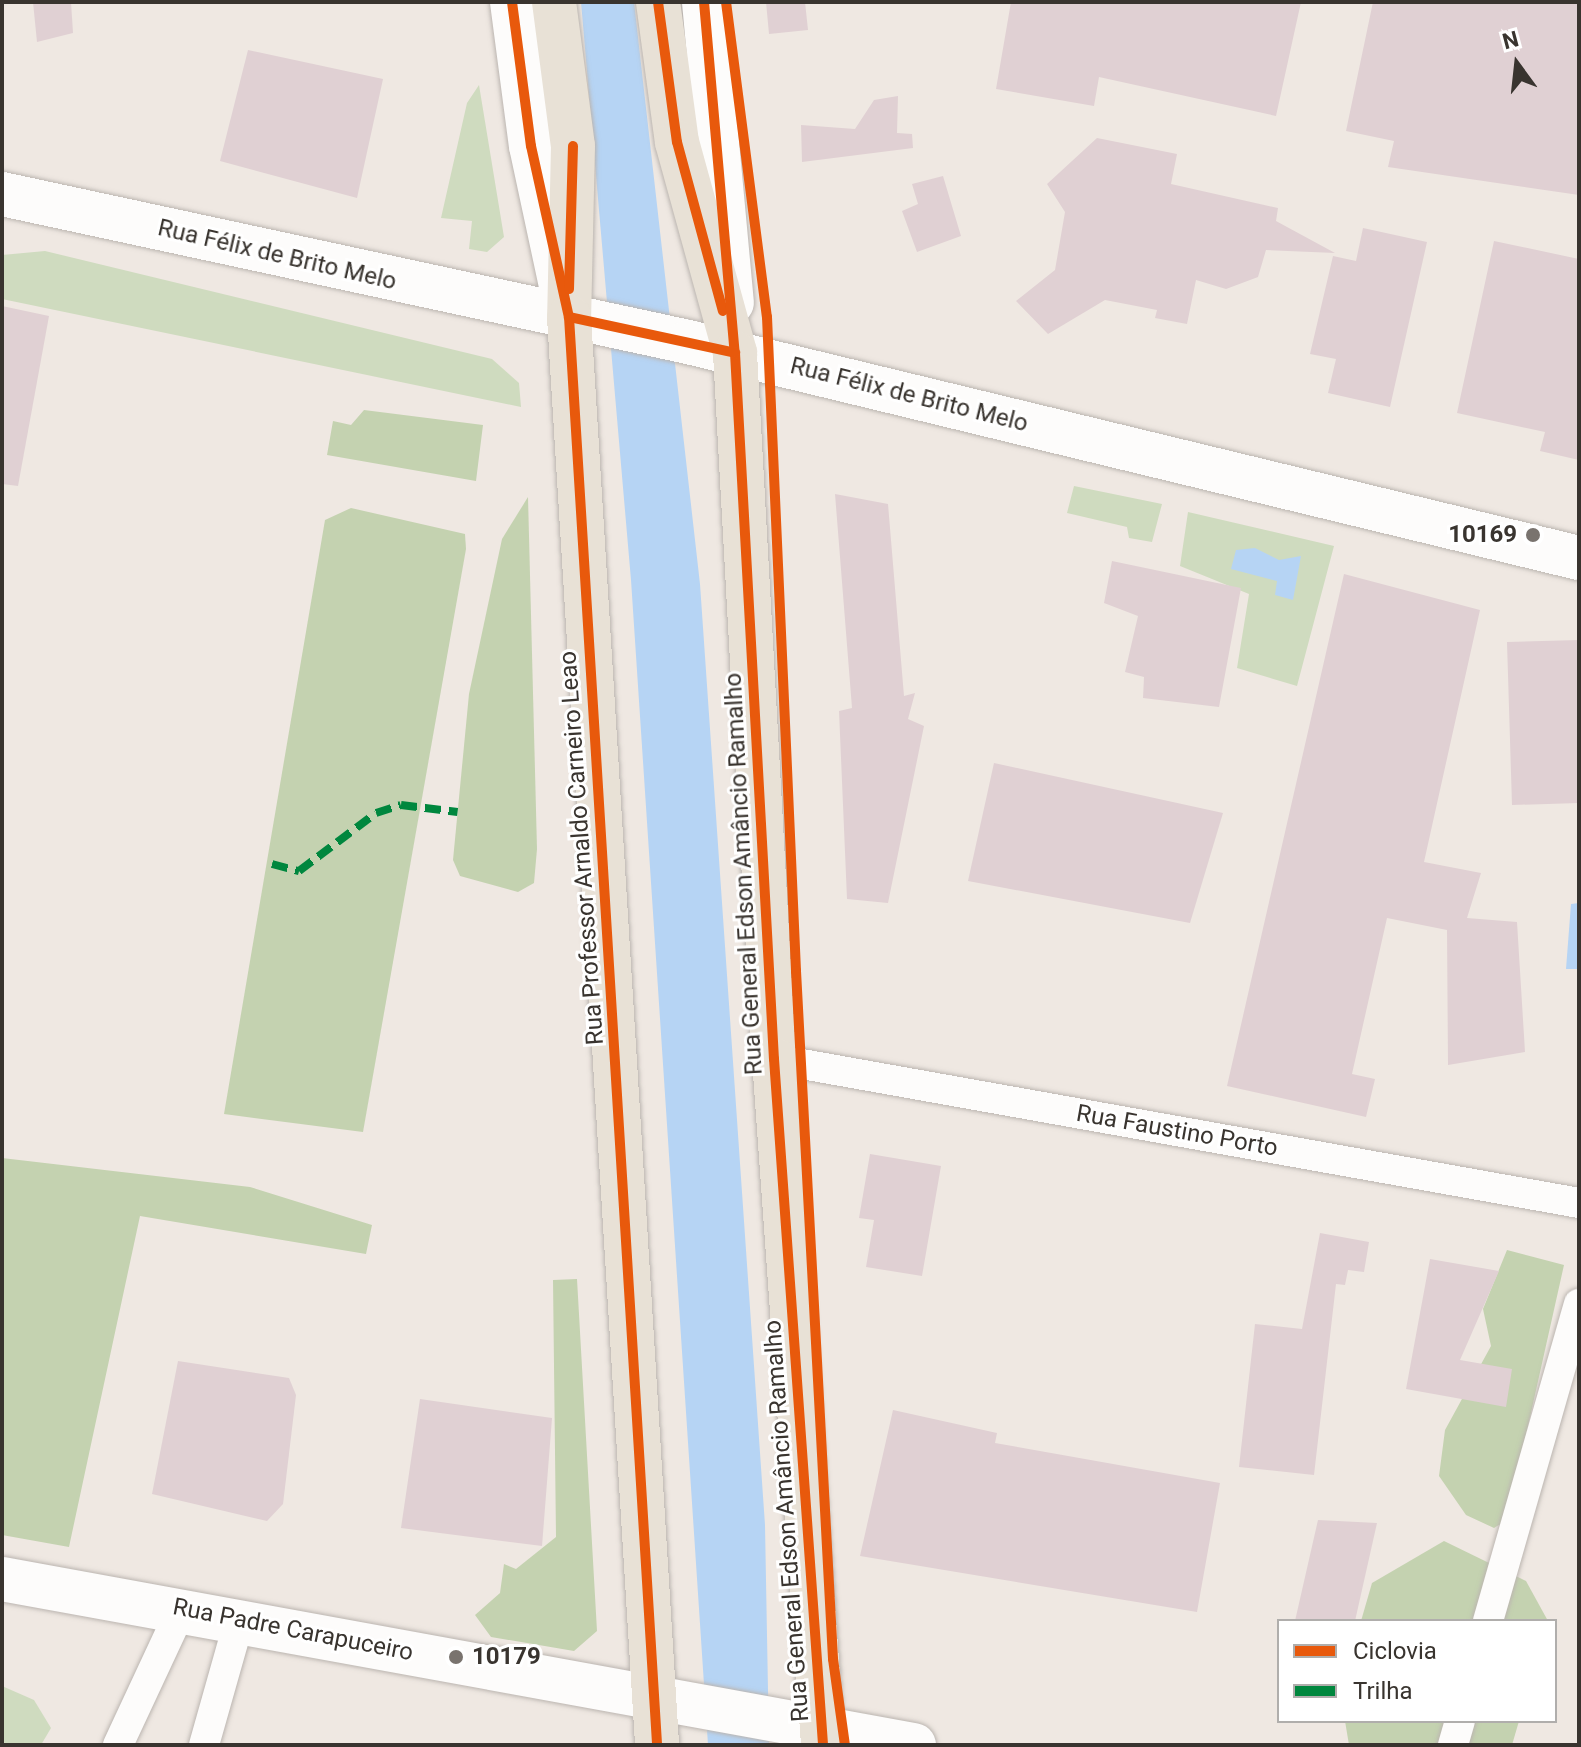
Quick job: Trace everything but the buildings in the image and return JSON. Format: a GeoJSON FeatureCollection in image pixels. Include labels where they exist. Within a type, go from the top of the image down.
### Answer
{"type":"FeatureCollection","features":[{"type":"Feature","properties":{"kind":"main road","name":"Rua Professor Arnaldo Carneiro Leao"},"geometry":{"type":"LineString","coordinates":[[512,2],[531,146],[579,318],[657,1697],[657,1745]]}},
{"type":"Feature","properties":{"kind":"main road"},"geometry":{"type":"LineString","coordinates":[[554,2],[573,146],[579,318]]}},
{"type":"Feature","properties":{"kind":"main road"},"geometry":{"type":"LineString","coordinates":[[658,2],[677,142],[735,353]]}},
{"type":"Feature","properties":{"kind":"main road","name":"Rua General Edson Amâncio Ramalho"},"geometry":{"type":"LineString","coordinates":[[704,2],[735,353],[774,1059],[818,1732]]}},
{"type":"Feature","properties":{"kind":"main road","name":"Rua Félix de Brito Melo"},"geometry":{"type":"LineString","coordinates":[[2,194],[688,342],[1579,558]]}},
{"type":"Feature","properties":{"kind":"main road","name":"Rua Padre Carapuceiro"},"geometry":{"type":"LineString","coordinates":[[2,1579],[182,1608],[702,1705],[818,1732],[914,1745]]}},
{"type":"Feature","properties":{"kind":"street","name":"Rua Faustino Porto"},"geometry":{"type":"LineString","coordinates":[[774,1059],[1579,1203]]}},
{"type":"Feature","properties":{"kind":"street"},"geometry":{"type":"LineString","coordinates":[[1489,1619],[1579,1304]]}},
{"type":"Feature","properties":{"kind":"street"},"geometry":{"type":"LineString","coordinates":[[118,1745],[182,1608]]}},
{"type":"Feature","properties":{"kind":"street"},"geometry":{"type":"LineString","coordinates":[[204,1745],[239,1621]]}},
{"type":"Feature","properties":{"kind":"street"},"geometry":{"type":"LineString","coordinates":[[1453,1745],[1459,1723]]}},
{"type":"Feature","properties":{"kind":"green space"},"geometry":{"type":"Polygon","coordinates":[[[479,85],[504,237],[487,252],[469,249],[472,221],[441,218],[467,103],[479,85]]]}},
{"type":"Feature","properties":{"kind":"green space"},"geometry":{"type":"Polygon","coordinates":[[[45,251],[492,359],[519,383],[521,407],[2,299],[2,255],[45,251]]]}},
{"type":"Feature","properties":{"kind":"green space"},"geometry":{"type":"Polygon","coordinates":[[[364,410],[483,425],[476,481],[327,455],[333,421],[351,425],[364,410]]]}},
{"type":"Feature","properties":{"kind":"green space"},"geometry":{"type":"Polygon","coordinates":[[[1074,486],[1162,504],[1152,542],[1129,538],[1127,527],[1067,513],[1074,486]]]}},
{"type":"Feature","properties":{"kind":"green space"},"geometry":{"type":"Polygon","coordinates":[[[528,497],[537,849],[534,883],[518,892],[460,876],[453,860],[469,694],[502,539],[528,497]]]}},
{"type":"Feature","properties":{"kind":"green space"},"geometry":{"type":"Polygon","coordinates":[[[351,508],[465,534],[466,549],[363,1132],[224,1114],[325,520],[351,508]]]}},
{"type":"Feature","properties":{"kind":"green space"},"geometry":{"type":"Polygon","coordinates":[[[1188,512],[1334,546],[1297,686],[1237,668],[1249,594],[1180,566],[1188,512]]]}},
{"type":"Feature","properties":{"kind":"green space"},"geometry":{"type":"Polygon","coordinates":[[[2,1158],[250,1187],[372,1225],[366,1254],[140,1216],[69,1547],[2,1535],[2,1158]]]}},
{"type":"Feature","properties":{"kind":"green space"},"geometry":{"type":"Polygon","coordinates":[[[1507,1250],[1564,1265],[1507,1520],[1494,1528],[1466,1515],[1439,1476],[1445,1430],[1491,1346],[1483,1309],[1507,1250]]]}},
{"type":"Feature","properties":{"kind":"green space"},"geometry":{"type":"Polygon","coordinates":[[[577,1279],[597,1631],[574,1651],[491,1637],[475,1615],[500,1593],[504,1564],[516,1569],[556,1537],[553,1280],[577,1279]]]}},
{"type":"Feature","properties":{"kind":"green space"},"geometry":{"type":"Polygon","coordinates":[[[1444,1541],[1526,1581],[1547,1619],[1362,1619],[1372,1583],[1444,1541]]]}},
{"type":"Feature","properties":{"kind":"green space"},"geometry":{"type":"Polygon","coordinates":[[[2,1686],[34,1700],[51,1728],[41,1745],[2,1745],[2,1686]]]}},
{"type":"Feature","properties":{"kind":"green space"},"geometry":{"type":"Polygon","coordinates":[[[1345,1723],[1518,1723],[1512,1745],[1349,1745],[1345,1723]]]}},
{"type":"Feature","properties":{"kind":"water"},"geometry":{"type":"Polygon","coordinates":[[[581,2],[634,2],[700,584],[765,1525],[769,1745],[708,1745],[631,580],[581,2]]]}},
{"type":"Feature","properties":{"kind":"water"},"geometry":{"type":"Polygon","coordinates":[[[1255,548],[1279,560],[1301,556],[1293,600],[1275,595],[1277,581],[1231,569],[1236,550],[1255,548]]]}},
{"type":"Feature","properties":{"kind":"water"},"geometry":{"type":"Polygon","coordinates":[[[1579,903],[1579,969],[1566,969],[1571,904],[1579,903]]]}},
{"type":"Feature","properties":{"kind":"marked path"},"geometry":{"type":"LineString","coordinates":[[272,864],[299,871],[376,813],[401,805],[458,812]]}},
{"type":"Feature","properties":{"kind":"cycle path"},"geometry":{"type":"LineString","coordinates":[[512,2],[531,146],[569,317],[657,1745]]}},
{"type":"Feature","properties":{"kind":"cycle path"},"geometry":{"type":"LineString","coordinates":[[658,2],[677,142],[723,311]]}},
{"type":"Feature","properties":{"kind":"cycle path"},"geometry":{"type":"LineString","coordinates":[[704,2],[735,353],[774,1059],[823,1745]]}},
{"type":"Feature","properties":{"kind":"cycle path"},"geometry":{"type":"LineString","coordinates":[[726,2],[767,317],[796,971],[833,1659],[845,1745]]}},
{"type":"Feature","properties":{"kind":"cycle path"},"geometry":{"type":"LineString","coordinates":[[569,289],[573,146]]}},
{"type":"Feature","properties":{"kind":"cycle path"},"geometry":{"type":"LineString","coordinates":[[569,317],[735,353]]}},
{"type":"Feature","properties":{"kind":"place","name":"10169"},"geometry":{"type":"Point","coordinates":[1533,535]}},
{"type":"Feature","properties":{"kind":"place","name":"10179"},"geometry":{"type":"Point","coordinates":[456,1657]}}]}
